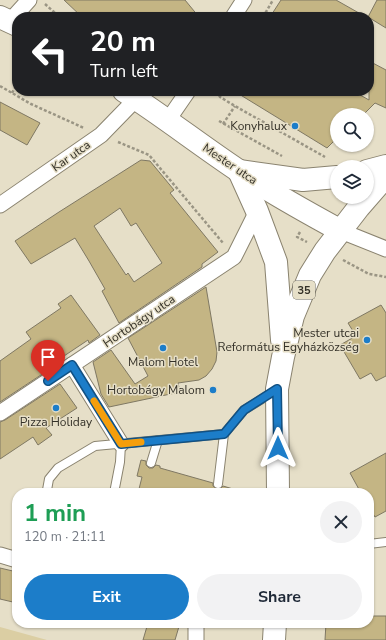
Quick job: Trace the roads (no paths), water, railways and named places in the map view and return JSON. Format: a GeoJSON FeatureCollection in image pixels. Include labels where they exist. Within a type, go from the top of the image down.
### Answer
{"type":"FeatureCollection","features":[{"type":"Feature","properties":{"kind":"main road","name":"Mester utca"},"geometry":{"type":"LineString","coordinates":[[132,96],[239,171],[293,205],[341,231]]}},
{"type":"Feature","properties":{"kind":"main road"},"geometry":{"type":"LineString","coordinates":[[374,169],[386,166]]}},
{"type":"Feature","properties":{"kind":"main road"},"geometry":{"type":"LineString","coordinates":[[239,171],[303,180],[330,177]]}},
{"type":"Feature","properties":{"kind":"main road"},"geometry":{"type":"LineString","coordinates":[[239,171],[258,211],[276,262],[283,357]]}},
{"type":"Feature","properties":{"kind":"main road","name":"35"},"geometry":{"type":"LineString","coordinates":[[278,488],[277,389],[293,316],[310,274],[325,251],[359,207],[386,176]]}},
{"type":"Feature","properties":{"kind":"main road"},"geometry":{"type":"LineString","coordinates":[[274,640],[275,628]]}},
{"type":"Feature","properties":{"kind":"street"},"geometry":{"type":"LineString","coordinates":[[18,12],[29,0]]}},
{"type":"Feature","properties":{"kind":"street"},"geometry":{"type":"LineString","coordinates":[[236,12],[244,0]]}},
{"type":"Feature","properties":{"kind":"street","name":"Kar utca"},"geometry":{"type":"LineString","coordinates":[[0,205],[101,135],[129,96]]}},
{"type":"Feature","properties":{"kind":"street"},"geometry":{"type":"LineString","coordinates":[[168,120],[185,96]]}},
{"type":"Feature","properties":{"kind":"street","name":"Hortobágy utca"},"geometry":{"type":"LineString","coordinates":[[0,413],[234,257],[258,211]]}},
{"type":"Feature","properties":{"kind":"street"},"geometry":{"type":"LineString","coordinates":[[341,231],[386,249]]}},
{"type":"Feature","properties":{"kind":"street"},"geometry":{"type":"LineString","coordinates":[[72,365],[121,444]]}},
{"type":"Feature","properties":{"kind":"street"},"geometry":{"type":"LineString","coordinates":[[0,555],[12,559]]}},
{"type":"Feature","properties":{"kind":"street"},"geometry":{"type":"LineString","coordinates":[[196,628],[196,640]]}},
{"type":"Feature","properties":{"kind":"lane"},"geometry":{"type":"LineString","coordinates":[[218,484],[224,434],[244,410],[277,389]]}},
{"type":"Feature","properties":{"kind":"lane"},"geometry":{"type":"LineString","coordinates":[[47,488],[49,479],[58,468],[95,446],[224,434]]}},
{"type":"Feature","properties":{"kind":"lane"},"geometry":{"type":"LineString","coordinates":[[151,463],[158,440]]}},
{"type":"Feature","properties":{"kind":"lane"},"geometry":{"type":"LineString","coordinates":[[115,488],[120,462],[121,444]]}},
{"type":"Feature","properties":{"kind":"lane"},"geometry":{"type":"LineString","coordinates":[[374,543],[386,542]]}},
{"type":"Feature","properties":{"kind":"place","name":"Konyhalux"},"geometry":{"type":"Point","coordinates":[295,126]}},
{"type":"Feature","properties":{"kind":"place","name":"Mester utcai Református Egyházközség"},"geometry":{"type":"Point","coordinates":[367,340]}},
{"type":"Feature","properties":{"kind":"place","name":"Malom Hotel"},"geometry":{"type":"Point","coordinates":[163,348]}},
{"type":"Feature","properties":{"kind":"place","name":"Hortobágy Malom"},"geometry":{"type":"Point","coordinates":[213,390]}},
{"type":"Feature","properties":{"kind":"place","name":"Pizza Holiday"},"geometry":{"type":"Point","coordinates":[56,408]}}]}
